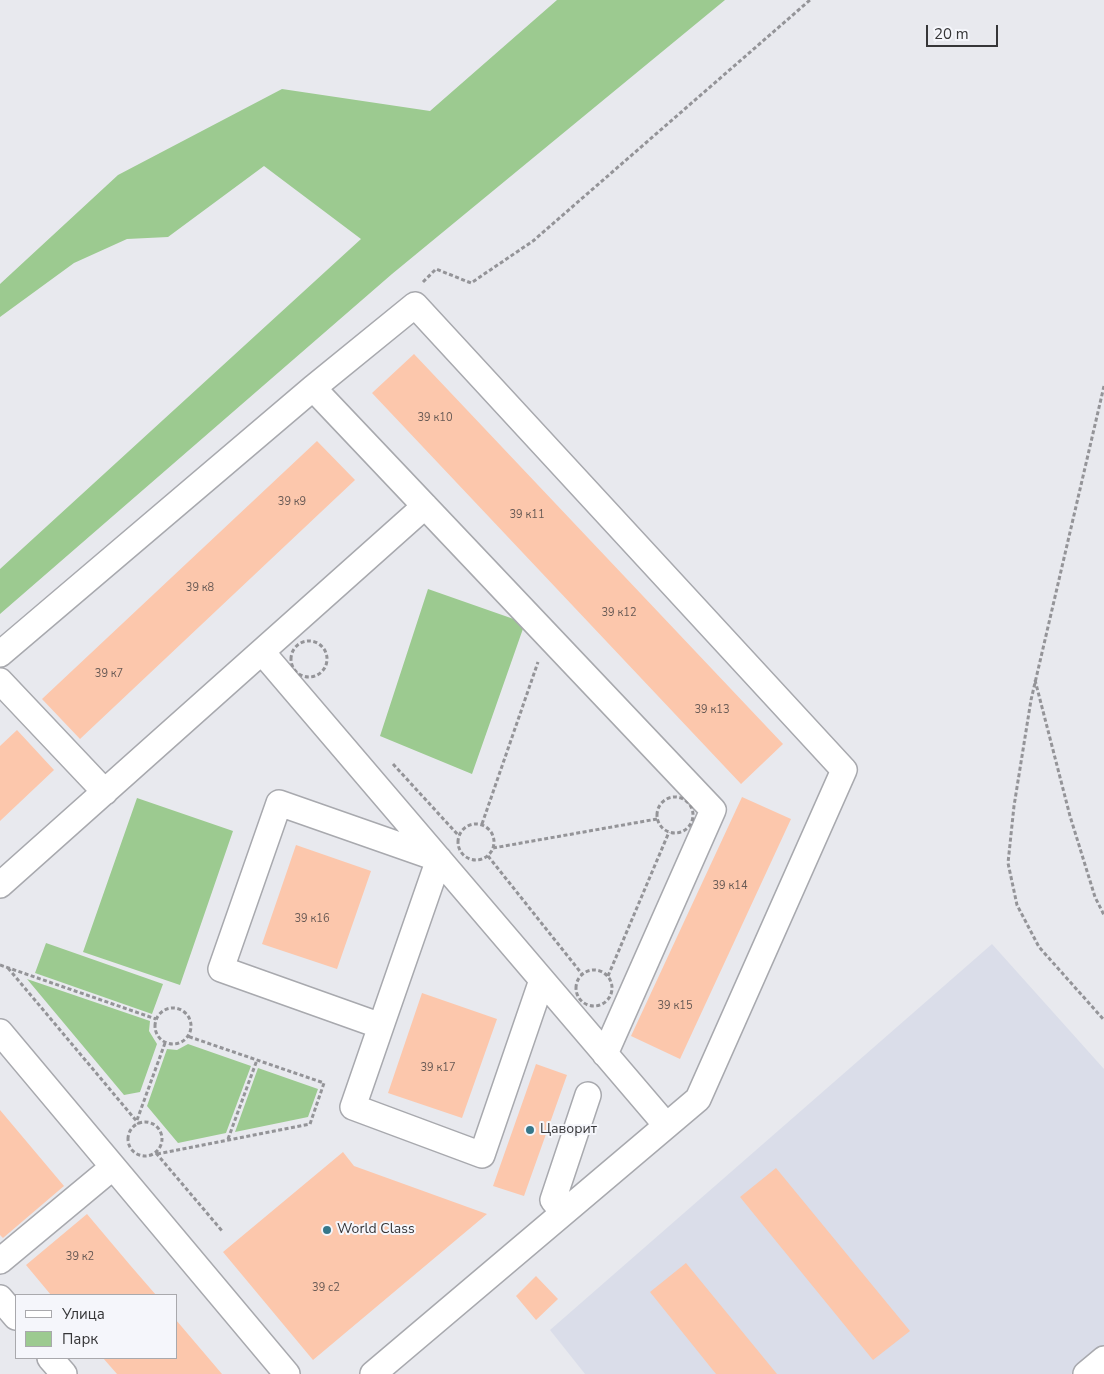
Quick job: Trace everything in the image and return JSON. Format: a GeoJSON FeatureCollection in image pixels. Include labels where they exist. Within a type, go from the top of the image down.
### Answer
{"type":"FeatureCollection","features":[{"type":"Feature","properties":{"kind":"lane"},"geometry":{"type":"LineString","coordinates":[[0,654],[313,388],[415,305],[844,770],[698,1098],[373,1374]]}},
{"type":"Feature","properties":{"kind":"lane"},"geometry":{"type":"LineString","coordinates":[[313,388],[713,810],[605,1054]]}},
{"type":"Feature","properties":{"kind":"lane"},"geometry":{"type":"LineString","coordinates":[[0,885],[425,506]]}},
{"type":"Feature","properties":{"kind":"lane"},"geometry":{"type":"LineString","coordinates":[[262,652],[666,1125]]}},
{"type":"Feature","properties":{"kind":"lane"},"geometry":{"type":"LineString","coordinates":[[0,681],[105,792]]}},
{"type":"Feature","properties":{"kind":"lane"},"geometry":{"type":"LineString","coordinates":[[381,1026],[221,969],[279,803],[439,859]]}},
{"type":"Feature","properties":{"kind":"lane"},"geometry":{"type":"LineString","coordinates":[[439,859],[353,1107],[482,1154],[542,980]]}},
{"type":"Feature","properties":{"kind":"lane"},"geometry":{"type":"LineString","coordinates":[[0,1032],[288,1374]]}},
{"type":"Feature","properties":{"kind":"lane"},"geometry":{"type":"LineString","coordinates":[[563,1212],[553,1200],[588,1094]]}},
{"type":"Feature","properties":{"kind":"lane"},"geometry":{"type":"LineString","coordinates":[[0,1261],[114,1167]]}},
{"type":"Feature","properties":{"kind":"lane"},"geometry":{"type":"LineString","coordinates":[[0,1298],[15,1316]]}},
{"type":"Feature","properties":{"kind":"lane"},"geometry":{"type":"LineString","coordinates":[[51,1359],[64,1374]]}},
{"type":"Feature","properties":{"kind":"lane"},"geometry":{"type":"LineString","coordinates":[[1086,1374],[1104,1359]]}},
{"type":"Feature","properties":{"kind":"path"},"geometry":{"type":"LineString","coordinates":[[416,288],[436,269],[471,284],[533,241],[810,0]]}},
{"type":"Feature","properties":{"kind":"path"},"geometry":{"type":"LineString","coordinates":[[1104,386],[1035,680],[1014,806],[1008,864],[1017,905],[1040,948],[1104,1020]]}},
{"type":"Feature","properties":{"kind":"path"},"geometry":{"type":"LineString","coordinates":[[306,641],[315,642],[323,647],[327,655],[327,665],[321,673],[313,677],[303,676],[295,671],[291,662],[292,653],[297,645],[306,641]]}},
{"type":"Feature","properties":{"kind":"path"},"geometry":{"type":"LineString","coordinates":[[482,824],[539,660]]}},
{"type":"Feature","properties":{"kind":"path"},"geometry":{"type":"LineString","coordinates":[[1035,680],[1070,816],[1096,898],[1104,914]]}},
{"type":"Feature","properties":{"kind":"path"},"geometry":{"type":"LineString","coordinates":[[671,798],[680,798],[688,804],[692,812],[692,821],[686,829],[678,833],[668,832],[661,827],[657,819],[657,809],[663,802],[671,798]]}},
{"type":"Feature","properties":{"kind":"path"},"geometry":{"type":"LineString","coordinates":[[494,848],[657,819]]}},
{"type":"Feature","properties":{"kind":"path"},"geometry":{"type":"LineString","coordinates":[[473,824],[482,824],[490,830],[494,838],[494,848],[488,856],[480,860],[470,859],[462,854],[458,845],[459,836],[464,828],[473,824]]}},
{"type":"Feature","properties":{"kind":"path"},"geometry":{"type":"LineString","coordinates":[[608,976],[668,832]]}},
{"type":"Feature","properties":{"kind":"path"},"geometry":{"type":"LineString","coordinates":[[488,856],[582,974]]}},
{"type":"Feature","properties":{"kind":"path"},"geometry":{"type":"LineString","coordinates":[[0,965],[156,1019]]}},
{"type":"Feature","properties":{"kind":"path"},"geometry":{"type":"LineString","coordinates":[[8,968],[138,1122],[151,1123],[159,1128],[162,1136],[161,1145],[156,1153]]}},
{"type":"Feature","properties":{"kind":"path"},"geometry":{"type":"LineString","coordinates":[[591,970],[600,970],[608,976],[612,984],[611,993],[606,1001],[597,1005],[586,1004],[580,999],[576,991],[577,981],[582,974],[591,970]]}},
{"type":"Feature","properties":{"kind":"path"},"geometry":{"type":"LineString","coordinates":[[169,1009],[178,1009],[186,1015],[190,1023],[190,1032],[187,1036],[176,1044],[165,1043],[159,1038],[155,1030],[156,1019],[161,1013],[169,1009]]}},
{"type":"Feature","properties":{"kind":"path"},"geometry":{"type":"LineString","coordinates":[[165,1043],[138,1122],[129,1133],[128,1142],[132,1150],[139,1155],[148,1156],[310,1124],[324,1083],[187,1036]]}},
{"type":"Feature","properties":{"kind":"path"},"geometry":{"type":"LineString","coordinates":[[228,1140],[257,1060]]}},
{"type":"Feature","properties":{"kind":"path"},"geometry":{"type":"LineString","coordinates":[[156,1153],[223,1232]]}},
{"type":"Feature","properties":{"kind":"shaded area"},"geometry":{"type":"Polygon","coordinates":[[[992,944],[1104,1069],[1104,1345],[1071,1374],[585,1374],[550,1330],[992,944]]]}},
{"type":"Feature","properties":{"kind":"green space"},"geometry":{"type":"Polygon","coordinates":[[[557,0],[725,0],[392,274],[0,614],[0,569],[361,239],[264,166],[168,237],[127,239],[74,263],[0,317],[0,284],[118,175],[282,89],[430,111],[557,0]]]}},
{"type":"Feature","properties":{"kind":"green space"},"geometry":{"type":"Polygon","coordinates":[[[428,589],[525,623],[472,774],[380,736],[428,589]]]}},
{"type":"Feature","properties":{"kind":"green space"},"geometry":{"type":"Polygon","coordinates":[[[137,798],[233,831],[180,985],[83,952],[137,798]]]}},
{"type":"Feature","properties":{"kind":"green space"},"geometry":{"type":"Polygon","coordinates":[[[46,943],[163,984],[152,1014],[35,973],[46,943]]]}},
{"type":"Feature","properties":{"kind":"green space"},"geometry":{"type":"Polygon","coordinates":[[[27,979],[150,1021],[149,1031],[157,1044],[140,1092],[124,1095],[27,979]]]}},
{"type":"Feature","properties":{"kind":"green space"},"geometry":{"type":"Polygon","coordinates":[[[188,1044],[251,1066],[226,1133],[178,1143],[147,1106],[167,1049],[177,1050],[188,1044]]]}},
{"type":"Feature","properties":{"kind":"green space"},"geometry":{"type":"Polygon","coordinates":[[[258,1068],[318,1089],[308,1117],[235,1132],[258,1068]]]}},
{"type":"Feature","properties":{"kind":"building"},"geometry":{"type":"Polygon","coordinates":[[[414,354],[783,744],[741,784],[372,393],[414,354]]]}},
{"type":"Feature","properties":{"kind":"building"},"geometry":{"type":"Polygon","coordinates":[[[317,441],[355,480],[80,739],[42,699],[317,441]]]}},
{"type":"Feature","properties":{"kind":"building"},"geometry":{"type":"Polygon","coordinates":[[[17,730],[54,770],[0,821],[0,746],[17,730]]]}},
{"type":"Feature","properties":{"kind":"building"},"geometry":{"type":"Polygon","coordinates":[[[742,797],[791,819],[680,1059],[631,1036],[742,797]]]}},
{"type":"Feature","properties":{"kind":"building"},"geometry":{"type":"Polygon","coordinates":[[[296,845],[371,871],[337,969],[262,944],[296,845]]]}},
{"type":"Feature","properties":{"kind":"building"},"geometry":{"type":"Polygon","coordinates":[[[422,993],[497,1019],[462,1118],[388,1093],[422,993]]]}},
{"type":"Feature","properties":{"kind":"building","name":"Цаворит"},"geometry":{"type":"Polygon","coordinates":[[[536,1064],[567,1075],[524,1196],[493,1186],[536,1064]]]}},
{"type":"Feature","properties":{"kind":"building"},"geometry":{"type":"Polygon","coordinates":[[[0,1110],[64,1186],[3,1238],[0,1235],[0,1110]]]}},
{"type":"Feature","properties":{"kind":"building"},"geometry":{"type":"Polygon","coordinates":[[[343,1152],[354,1166],[487,1214],[313,1360],[223,1252],[343,1152]]]}},
{"type":"Feature","properties":{"kind":"building"},"geometry":{"type":"Polygon","coordinates":[[[776,1168],[910,1331],[873,1360],[740,1197],[776,1168]]]}},
{"type":"Feature","properties":{"kind":"building"},"geometry":{"type":"Polygon","coordinates":[[[87,1214],[155,1294],[50,1294],[26,1265],[87,1214]]]}},
{"type":"Feature","properties":{"kind":"building"},"geometry":{"type":"Polygon","coordinates":[[[686,1263],[777,1374],[716,1374],[650,1292],[686,1263]]]}},
{"type":"Feature","properties":{"kind":"building"},"geometry":{"type":"Polygon","coordinates":[[[536,1276],[558,1299],[536,1320],[516,1296],[536,1276]]]}},
{"type":"Feature","properties":{"kind":"building"},"geometry":{"type":"Polygon","coordinates":[[[178,1322],[222,1374],[117,1374],[104,1359],[178,1359],[178,1322]]]}},
{"type":"Feature","properties":{"kind":"place","name":"Цаворит"},"geometry":{"type":"Point","coordinates":[530,1130]}},
{"type":"Feature","properties":{"kind":"place","name":"World Class"},"geometry":{"type":"Point","coordinates":[327,1230]}}]}
